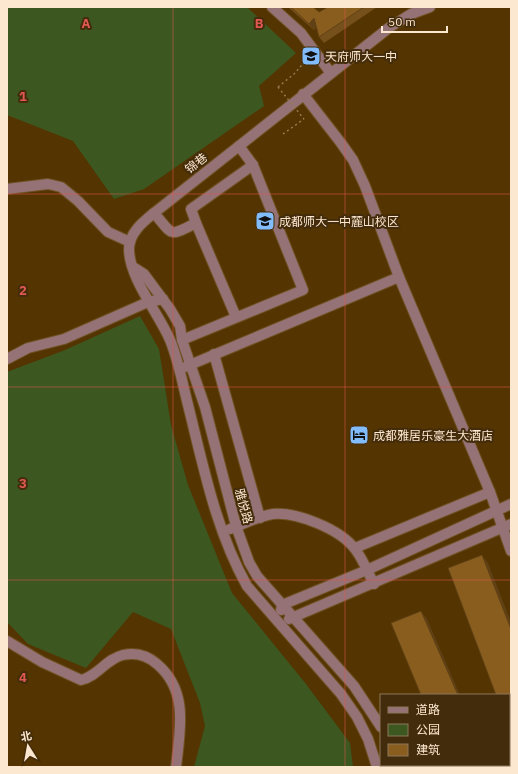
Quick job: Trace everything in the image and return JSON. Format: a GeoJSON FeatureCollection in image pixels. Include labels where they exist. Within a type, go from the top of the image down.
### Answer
{"type":"FeatureCollection","features":[{"type":"Feature","properties":{"kind":"street"},"geometry":{"type":"LineString","coordinates":[[272,7],[302,33],[330,72]]}},
{"type":"Feature","properties":{"kind":"street","name":"锦巷"},"geometry":{"type":"LineString","coordinates":[[130,242],[140,224],[330,72],[390,27],[410,14],[430,7]]}},
{"type":"Feature","properties":{"kind":"street"},"geometry":{"type":"LineString","coordinates":[[303,94],[353,160],[365,186],[399,277],[498,511],[508,526],[511,551]]}},
{"type":"Feature","properties":{"kind":"street"},"geometry":{"type":"LineString","coordinates":[[182,340],[303,290],[253,165],[239,146]]}},
{"type":"Feature","properties":{"kind":"street"},"geometry":{"type":"LineString","coordinates":[[236,317],[191,209],[253,165]]}},
{"type":"Feature","properties":{"kind":"street"},"geometry":{"type":"LineString","coordinates":[[7,189],[48,184],[61,187],[108,232],[130,242],[129,254],[133,267],[148,302],[157,315],[170,340],[180,370],[222,531],[238,569],[247,586],[341,694],[357,717],[368,739],[377,767]]}},
{"type":"Feature","properties":{"kind":"street"},"geometry":{"type":"LineString","coordinates":[[154,213],[171,232],[176,233],[196,223]]}},
{"type":"Feature","properties":{"kind":"street","name":"雅悦路"},"geometry":{"type":"LineString","coordinates":[[133,267],[144,274],[164,299],[180,326],[182,340],[205,407],[236,526],[249,562],[257,576],[354,686],[380,725]]}},
{"type":"Feature","properties":{"kind":"street"},"geometry":{"type":"LineString","coordinates":[[180,370],[190,364],[399,277]]}},
{"type":"Feature","properties":{"kind":"street"},"geometry":{"type":"LineString","coordinates":[[7,359],[28,348],[64,339],[80,333],[148,302],[164,299]]}},
{"type":"Feature","properties":{"kind":"street"},"geometry":{"type":"LineString","coordinates":[[214,354],[260,518]]}},
{"type":"Feature","properties":{"kind":"street"},"geometry":{"type":"LineString","coordinates":[[355,548],[490,492]]}},
{"type":"Feature","properties":{"kind":"street"},"geometry":{"type":"LineString","coordinates":[[278,621],[282,605],[367,570],[511,504]]}},
{"type":"Feature","properties":{"kind":"street"},"geometry":{"type":"LineString","coordinates":[[222,531],[273,514],[303,518],[322,525],[339,534],[355,548],[374,584]]}},
{"type":"Feature","properties":{"kind":"street"},"geometry":{"type":"LineString","coordinates":[[278,621],[294,618],[508,526]]}},
{"type":"Feature","properties":{"kind":"street"},"geometry":{"type":"LineString","coordinates":[[7,641],[42,662],[81,680],[94,675],[113,659],[121,655],[138,654],[152,660],[164,670],[173,683],[179,703],[182,722],[176,767]]}},
{"type":"Feature","properties":{"kind":"path"},"geometry":{"type":"LineString","coordinates":[[283,134],[304,119],[278,87],[294,74],[314,50]]}},
{"type":"Feature","properties":{"kind":"green space"},"geometry":{"type":"Polygon","coordinates":[[[7,7],[247,7],[296,53],[259,86],[264,106],[144,189],[114,199],[73,141],[7,115],[7,7]]]}},
{"type":"Feature","properties":{"kind":"green space"},"geometry":{"type":"Polygon","coordinates":[[[140,316],[159,349],[171,425],[188,485],[232,593],[306,684],[350,743],[353,767],[194,767],[205,726],[200,703],[171,629],[133,612],[86,668],[28,644],[7,622],[7,372],[65,350],[140,316]]]}},
{"type":"Feature","properties":{"kind":"building"},"geometry":{"type":"Polygon","coordinates":[[[291,7],[313,7],[319,12],[328,7],[364,7],[319,37],[314,18],[309,24],[291,7]]]}},
{"type":"Feature","properties":{"kind":"building"},"geometry":{"type":"Polygon","coordinates":[[[482,555],[511,629],[511,734],[510,694],[496,694],[448,568],[482,555]]]}},
{"type":"Feature","properties":{"kind":"building"},"geometry":{"type":"Polygon","coordinates":[[[421,611],[458,694],[421,694],[391,623],[421,611]]]}},
{"type":"Feature","properties":{"kind":"place","name":"天府师大一中"},"geometry":{"type":"Point","coordinates":[311,56]}},
{"type":"Feature","properties":{"kind":"place","name":"成都师大一中麓山校区"},"geometry":{"type":"Point","coordinates":[265,221]}},
{"type":"Feature","properties":{"kind":"place","name":"成都雅居乐豪生大酒店"},"geometry":{"type":"Point","coordinates":[359,435]}}]}
